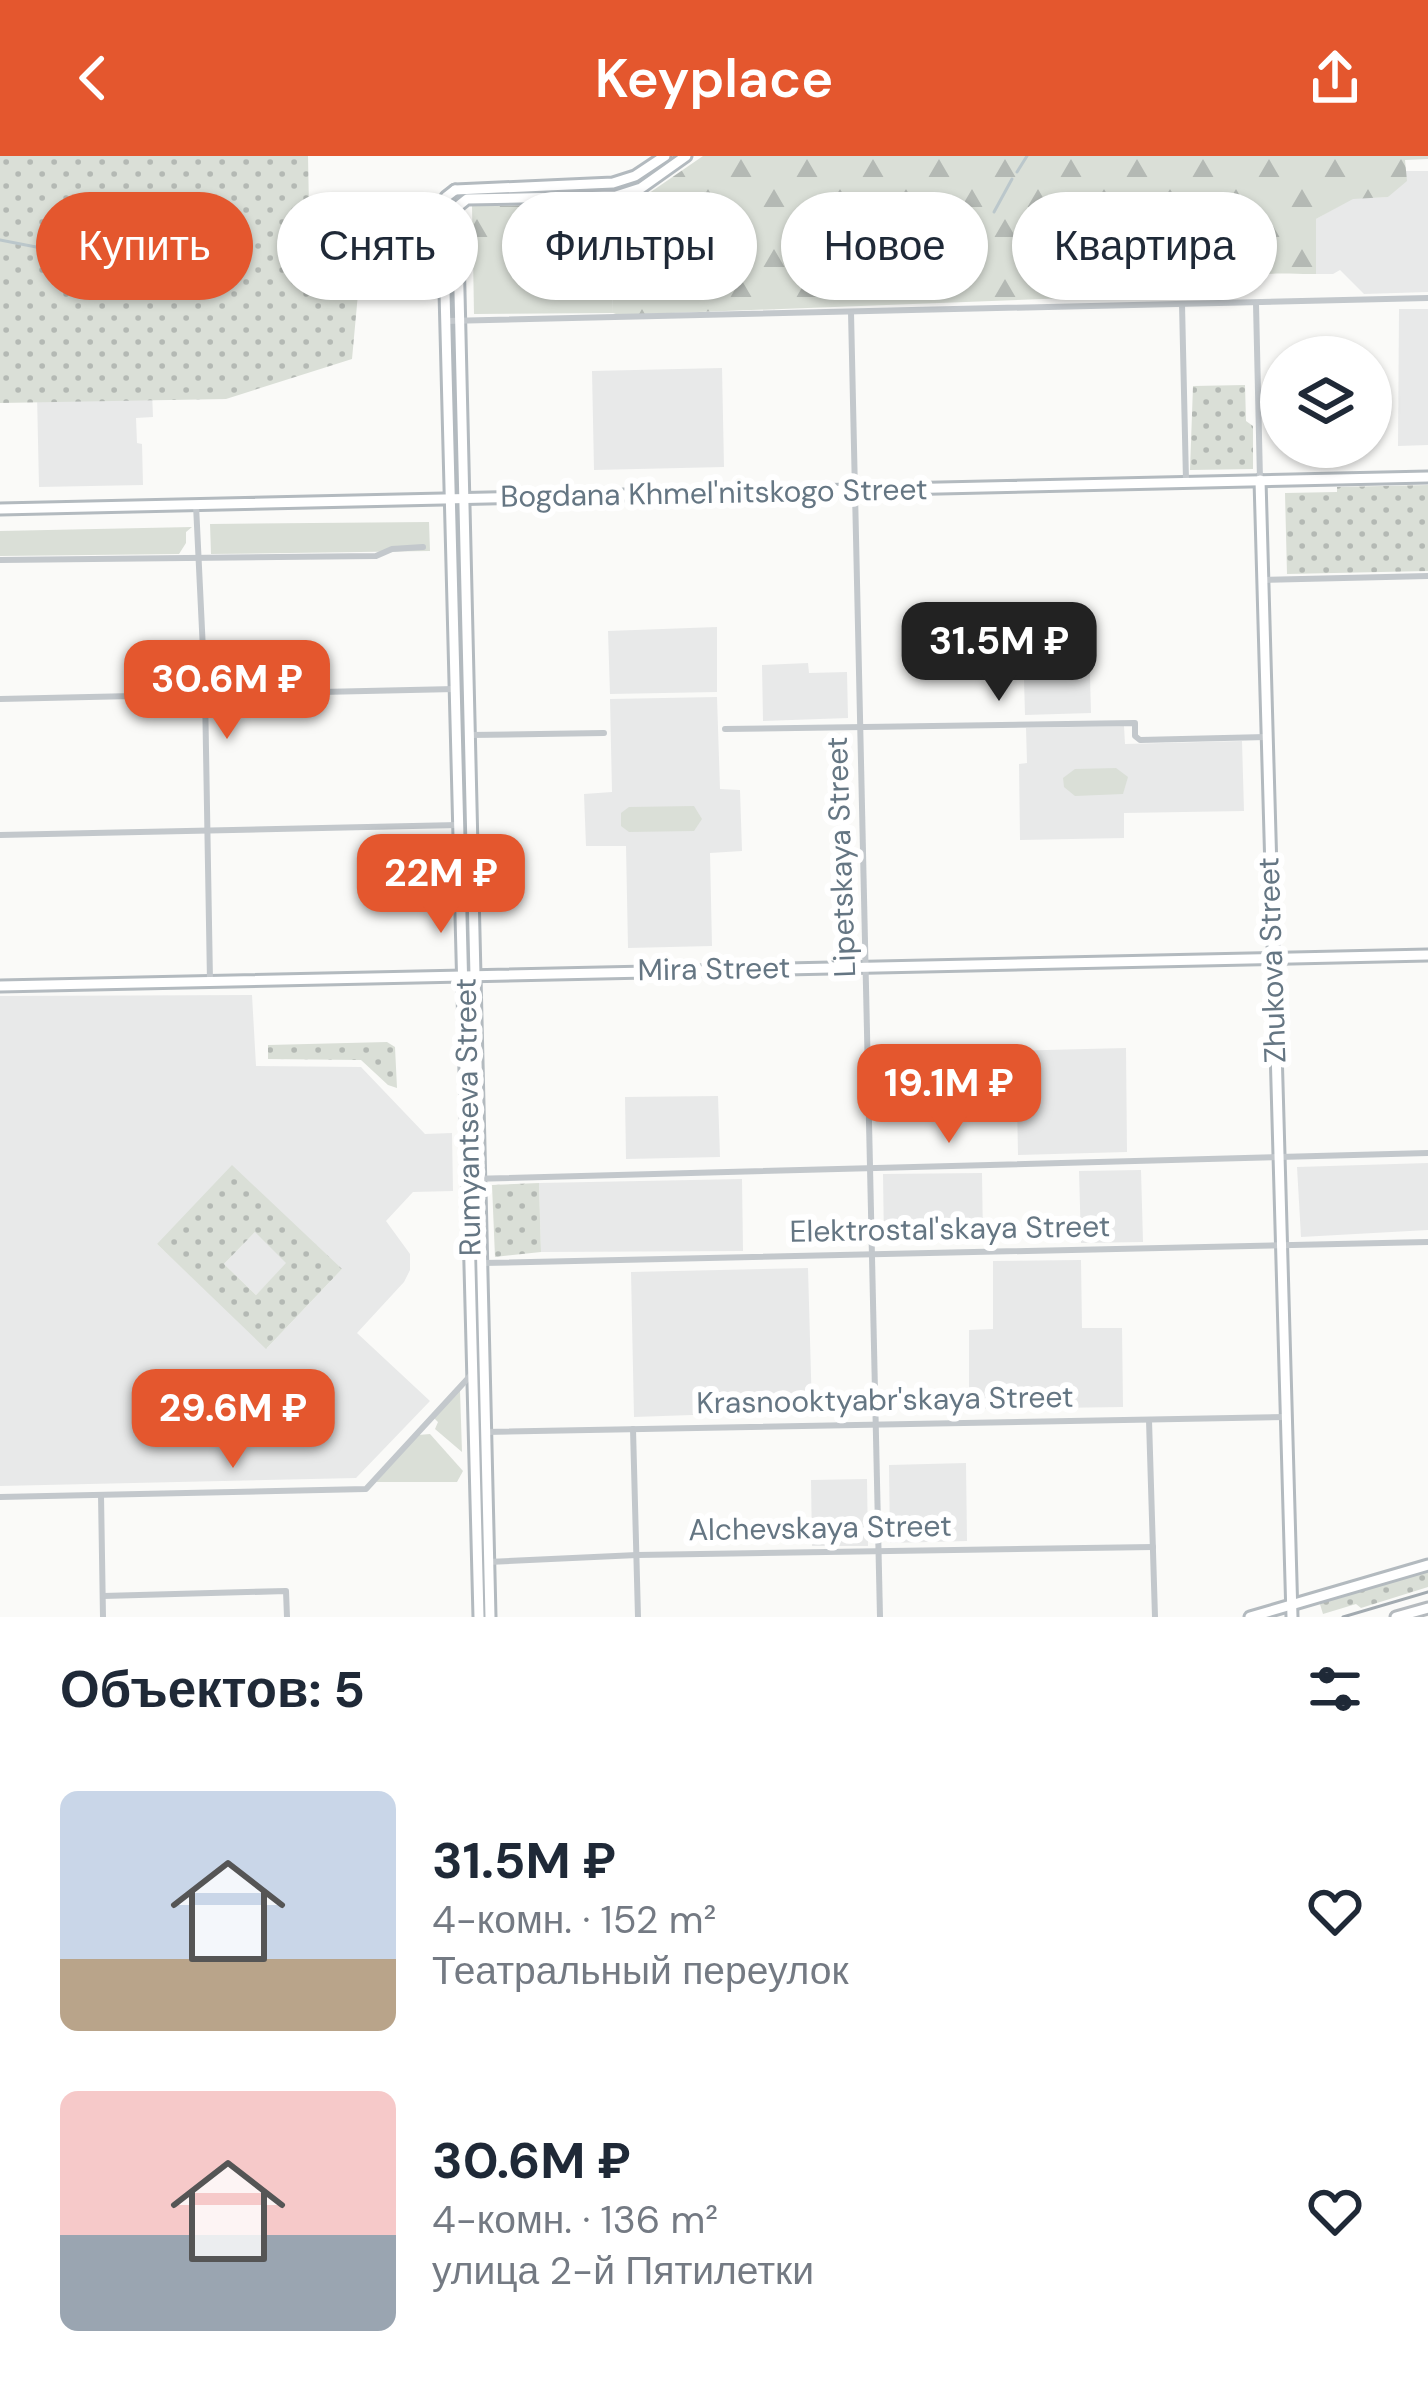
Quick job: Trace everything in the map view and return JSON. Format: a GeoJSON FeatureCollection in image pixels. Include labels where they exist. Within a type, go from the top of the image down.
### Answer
{"type":"FeatureCollection","features":[{"type":"Feature","properties":{"kind":"main road"},"geometry":{"type":"LineString","coordinates":[[455,190],[613,183],[635,176],[665,156]]}},
{"type":"Feature","properties":{"kind":"main road"},"geometry":{"type":"LineString","coordinates":[[478,204],[616,196],[641,188],[686,156]]}},
{"type":"Feature","properties":{"kind":"main road","name":"Rumyantseva Street"},"geometry":{"type":"LineString","coordinates":[[455,190],[446,197],[443,214],[459,825],[471,975]]}},
{"type":"Feature","properties":{"kind":"main road","name":"Rumyantseva Street"},"geometry":{"type":"LineString","coordinates":[[459,300],[485,1432],[479,1617]]}},
{"type":"Feature","properties":{"kind":"main road","name":"Bogdana Khmel'nitskogo Street"},"geometry":{"type":"LineString","coordinates":[[0,509],[1428,477]]}},
{"type":"Feature","properties":{"kind":"main road","name":"Zhukova Street"},"geometry":{"type":"LineString","coordinates":[[1260,480],[1291,1612]]}},
{"type":"Feature","properties":{"kind":"main road","name":"Mira Street"},"geometry":{"type":"LineString","coordinates":[[0,986],[1428,955]]}},
{"type":"Feature","properties":{"kind":"main road","name":"Rumyantseva Street"},"geometry":{"type":"LineString","coordinates":[[478,1263],[474,1372],[490,1617]]}},
{"type":"Feature","properties":{"kind":"main road"},"geometry":{"type":"LineString","coordinates":[[1250,1617],[1291,1612],[1428,1565]]}},
{"type":"Feature","properties":{"kind":"main road"},"geometry":{"type":"LineString","coordinates":[[1396,1617],[1428,1608]]}},
{"type":"Feature","properties":{"kind":"street"},"geometry":{"type":"LineString","coordinates":[[446,321],[1428,298]]}},
{"type":"Feature","properties":{"kind":"street","name":"Zhukova Street"},"geometry":{"type":"LineString","coordinates":[[1256,302],[1260,480]]}},
{"type":"Feature","properties":{"kind":"street"},"geometry":{"type":"LineString","coordinates":[[1182,304],[1186,482]]}},
{"type":"Feature","properties":{"kind":"street","name":"Lipetskaya Street"},"geometry":{"type":"LineString","coordinates":[[851,312],[880,1617]]}},
{"type":"Feature","properties":{"kind":"street"},"geometry":{"type":"LineString","coordinates":[[196,504],[206,692],[209,981]]}},
{"type":"Feature","properties":{"kind":"street"},"geometry":{"type":"LineString","coordinates":[[0,560],[376,556],[392,549],[423,547]]}},
{"type":"Feature","properties":{"kind":"street"},"geometry":{"type":"LineString","coordinates":[[1262,580],[1428,576]]}},
{"type":"Feature","properties":{"kind":"street"},"geometry":{"type":"LineString","coordinates":[[0,699],[455,689]]}},
{"type":"Feature","properties":{"kind":"street"},"geometry":{"type":"LineString","coordinates":[[725,729],[1135,723],[1135,736],[1140,740],[1266,737]]}},
{"type":"Feature","properties":{"kind":"street"},"geometry":{"type":"LineString","coordinates":[[470,735],[604,733]]}},
{"type":"Feature","properties":{"kind":"street"},"geometry":{"type":"LineString","coordinates":[[0,836],[459,825]]}},
{"type":"Feature","properties":{"kind":"street"},"geometry":{"type":"LineString","coordinates":[[476,1179],[1428,1154]]}},
{"type":"Feature","properties":{"kind":"street","name":"Elektrostal'skaya Street"},"geometry":{"type":"LineString","coordinates":[[478,1263],[1428,1242]]}},
{"type":"Feature","properties":{"kind":"street"},"geometry":{"type":"LineString","coordinates":[[0,1497],[366,1489],[474,1372]]}},
{"type":"Feature","properties":{"kind":"street","name":"Krasnooktyabr'skaya Street"},"geometry":{"type":"LineString","coordinates":[[485,1432],[1286,1417]]}},
{"type":"Feature","properties":{"kind":"street"},"geometry":{"type":"LineString","coordinates":[[1149,1420],[1155,1617]]}},
{"type":"Feature","properties":{"kind":"street"},"geometry":{"type":"LineString","coordinates":[[633,1429],[638,1617]]}},
{"type":"Feature","properties":{"kind":"street"},"geometry":{"type":"LineString","coordinates":[[101,1495],[103,1617]]}},
{"type":"Feature","properties":{"kind":"street","name":"Alchevskaya Street"},"geometry":{"type":"LineString","coordinates":[[488,1562],[637,1555],[1153,1547]]}},
{"type":"Feature","properties":{"kind":"street"},"geometry":{"type":"LineString","coordinates":[[103,1596],[286,1591],[287,1617]]}},
{"type":"Feature","properties":{"kind":"shaded area"},"geometry":{"type":"Polygon","coordinates":[[[1400,171],[1428,171],[1428,292],[1364,294],[1340,270],[1316,274],[1316,219],[1353,198],[1388,197],[1400,171]]]}},
{"type":"Feature","properties":{"kind":"shaded area"},"geometry":{"type":"Polygon","coordinates":[[[1399,309],[1428,309],[1428,445],[1398,446],[1399,309]]]}},
{"type":"Feature","properties":{"kind":"shaded area"},"geometry":{"type":"Polygon","coordinates":[[[722,368],[724,467],[594,470],[592,371],[722,368]]]}},
{"type":"Feature","properties":{"kind":"shaded area"},"geometry":{"type":"Polygon","coordinates":[[[152,392],[153,417],[136,418],[143,485],[39,487],[37,394],[152,392]]]}},
{"type":"Feature","properties":{"kind":"shaded area"},"geometry":{"type":"Polygon","coordinates":[[[717,627],[717,692],[610,694],[608,631],[717,627]]]}},
{"type":"Feature","properties":{"kind":"shaded area"},"geometry":{"type":"Polygon","coordinates":[[[1089,641],[1091,713],[1025,715],[1023,643],[1089,641]]]}},
{"type":"Feature","properties":{"kind":"shaded area"},"geometry":{"type":"Polygon","coordinates":[[[808,663],[809,673],[847,672],[848,718],[763,721],[762,665],[808,663]]]}},
{"type":"Feature","properties":{"kind":"shaded area"},"geometry":{"type":"Polygon","coordinates":[[[717,697],[720,789],[740,790],[742,851],[710,853],[712,946],[628,948],[626,846],[586,846],[584,794],[612,792],[610,699],[717,697]]]}},
{"type":"Feature","properties":{"kind":"shaded area"},"geometry":{"type":"Polygon","coordinates":[[[1124,726],[1125,744],[1242,741],[1244,811],[1124,813],[1124,838],[1020,840],[1019,764],[1027,763],[1026,728],[1124,726]]]}},
{"type":"Feature","properties":{"kind":"shaded area"},"geometry":{"type":"Polygon","coordinates":[[[252,995],[256,1066],[361,1067],[425,1134],[452,1133],[453,1191],[413,1192],[386,1221],[410,1254],[410,1270],[357,1333],[430,1401],[356,1478],[0,1486],[0,996],[252,995]],[[293,1224],[157,1244],[267,1348],[342,1269],[287,1263],[256,1295],[224,1264],[255,1232],[293,1224]]]}},
{"type":"Feature","properties":{"kind":"shaded area"},"geometry":{"type":"Polygon","coordinates":[[[1126,1048],[1127,1152],[1018,1155],[1017,1102],[1012,1102],[1007,1051],[1126,1048]]]}},
{"type":"Feature","properties":{"kind":"shaded area"},"geometry":{"type":"Polygon","coordinates":[[[718,1096],[720,1157],[626,1159],[625,1097],[718,1096]]]}},
{"type":"Feature","properties":{"kind":"shaded area"},"geometry":{"type":"Polygon","coordinates":[[[1428,1163],[1428,1230],[1301,1237],[1297,1167],[1428,1163]]]}},
{"type":"Feature","properties":{"kind":"shaded area"},"geometry":{"type":"Polygon","coordinates":[[[1141,1170],[1143,1242],[1081,1243],[1079,1171],[1141,1170]]]}},
{"type":"Feature","properties":{"kind":"shaded area"},"geometry":{"type":"Polygon","coordinates":[[[982,1173],[983,1241],[884,1243],[883,1174],[982,1173]]]}},
{"type":"Feature","properties":{"kind":"shaded area"},"geometry":{"type":"Polygon","coordinates":[[[742,1179],[743,1251],[541,1252],[539,1183],[742,1179]]]}},
{"type":"Feature","properties":{"kind":"shaded area"},"geometry":{"type":"Polygon","coordinates":[[[1081,1260],[1082,1328],[1122,1328],[1123,1407],[969,1409],[969,1330],[993,1329],[993,1261],[1081,1260]]]}},
{"type":"Feature","properties":{"kind":"shaded area"},"geometry":{"type":"Polygon","coordinates":[[[808,1268],[812,1411],[634,1417],[631,1272],[808,1268]]]}},
{"type":"Feature","properties":{"kind":"shaded area"},"geometry":{"type":"Polygon","coordinates":[[[966,1463],[967,1541],[890,1543],[889,1465],[966,1463]]]}},
{"type":"Feature","properties":{"kind":"shaded area"},"geometry":{"type":"Polygon","coordinates":[[[867,1479],[868,1546],[812,1546],[811,1480],[867,1479]]]}},
{"type":"Feature","properties":{"kind":"green space"},"geometry":{"type":"Polygon","coordinates":[[[0,156],[308,156],[309,192],[277,192],[277,300],[357,300],[352,359],[226,399],[0,403],[0,156]]]}},
{"type":"Feature","properties":{"kind":"green space"},"geometry":{"type":"Polygon","coordinates":[[[703,156],[1428,156],[1405,160],[1407,181],[1388,197],[1353,199],[1316,219],[1316,274],[1277,274],[1277,192],[1012,192],[1012,300],[1018,300],[619,315],[613,313],[613,300],[757,300],[757,192],[651,192],[703,156]]]}},
{"type":"Feature","properties":{"kind":"green space"},"geometry":{"type":"Polygon","coordinates":[[[478,206],[502,206],[502,257],[478,257],[478,206]]]}},
{"type":"Feature","properties":{"kind":"green space"},"geometry":{"type":"Polygon","coordinates":[[[478,257],[502,257],[502,300],[613,300],[613,313],[474,314],[478,257]]]}},
{"type":"Feature","properties":{"kind":"green space"},"geometry":{"type":"Polygon","coordinates":[[[1245,385],[1246,421],[1253,426],[1253,469],[1190,470],[1193,386],[1245,385]]]}},
{"type":"Feature","properties":{"kind":"green space"},"geometry":{"type":"Polygon","coordinates":[[[1428,485],[1428,571],[1287,574],[1285,493],[1428,485]]]}},
{"type":"Feature","properties":{"kind":"green space"},"geometry":{"type":"Polygon","coordinates":[[[429,522],[430,551],[211,554],[210,524],[429,522]]]}},
{"type":"Feature","properties":{"kind":"green space"},"geometry":{"type":"Polygon","coordinates":[[[459,524],[472,960],[468,960],[455,525],[459,524]]]}},
{"type":"Feature","properties":{"kind":"green space"},"geometry":{"type":"Polygon","coordinates":[[[192,527],[179,554],[0,556],[0,531],[192,527]]]}},
{"type":"Feature","properties":{"kind":"green space"},"geometry":{"type":"Polygon","coordinates":[[[967,632],[967,656],[917,655],[918,633],[967,632]]]}},
{"type":"Feature","properties":{"kind":"green space"},"geometry":{"type":"Polygon","coordinates":[[[1116,768],[1128,777],[1123,794],[1075,796],[1064,787],[1063,778],[1075,769],[1116,768]]]}},
{"type":"Feature","properties":{"kind":"green space"},"geometry":{"type":"Polygon","coordinates":[[[694,806],[702,819],[694,831],[629,832],[621,826],[621,813],[629,807],[694,806]]]}},
{"type":"Feature","properties":{"kind":"green space"},"geometry":{"type":"Polygon","coordinates":[[[387,1042],[395,1047],[397,1088],[361,1060],[268,1059],[268,1045],[387,1042]]]}},
{"type":"Feature","properties":{"kind":"green space"},"geometry":{"type":"Polygon","coordinates":[[[232,1165],[342,1269],[266,1349],[157,1244],[232,1165]],[[255,1232],[224,1264],[256,1295],[286,1263],[255,1232]]]}},
{"type":"Feature","properties":{"kind":"green space"},"geometry":{"type":"Polygon","coordinates":[[[539,1183],[541,1252],[495,1257],[492,1185],[539,1183]]]}},
{"type":"Feature","properties":{"kind":"green space"},"geometry":{"type":"Polygon","coordinates":[[[460,1390],[462,1452],[435,1429],[438,1422],[433,1417],[460,1390]]]}},
{"type":"Feature","properties":{"kind":"green space"},"geometry":{"type":"Polygon","coordinates":[[[430,1434],[463,1471],[457,1482],[376,1482],[418,1435],[430,1434]]]}},
{"type":"Feature","properties":{"kind":"green space"},"geometry":{"type":"Polygon","coordinates":[[[1428,1568],[1428,1587],[1361,1608],[1356,1604],[1323,1614],[1319,1601],[1428,1568]]]}},
{"type":"Feature","properties":{"kind":"waterway"},"geometry":{"type":"LineString","coordinates":[[1017,172],[1027,156]]}},
{"type":"Feature","properties":{"kind":"waterway"},"geometry":{"type":"LineString","coordinates":[[994,212],[1012,179]]}},
{"type":"Feature","properties":{"kind":"waterway"},"geometry":{"type":"LineString","coordinates":[[0,240],[36,247]]}},
{"type":"Feature","properties":{"kind":"tram line"},"geometry":{"type":"LineString","coordinates":[[1343,1617],[1428,1592]]}}]}
